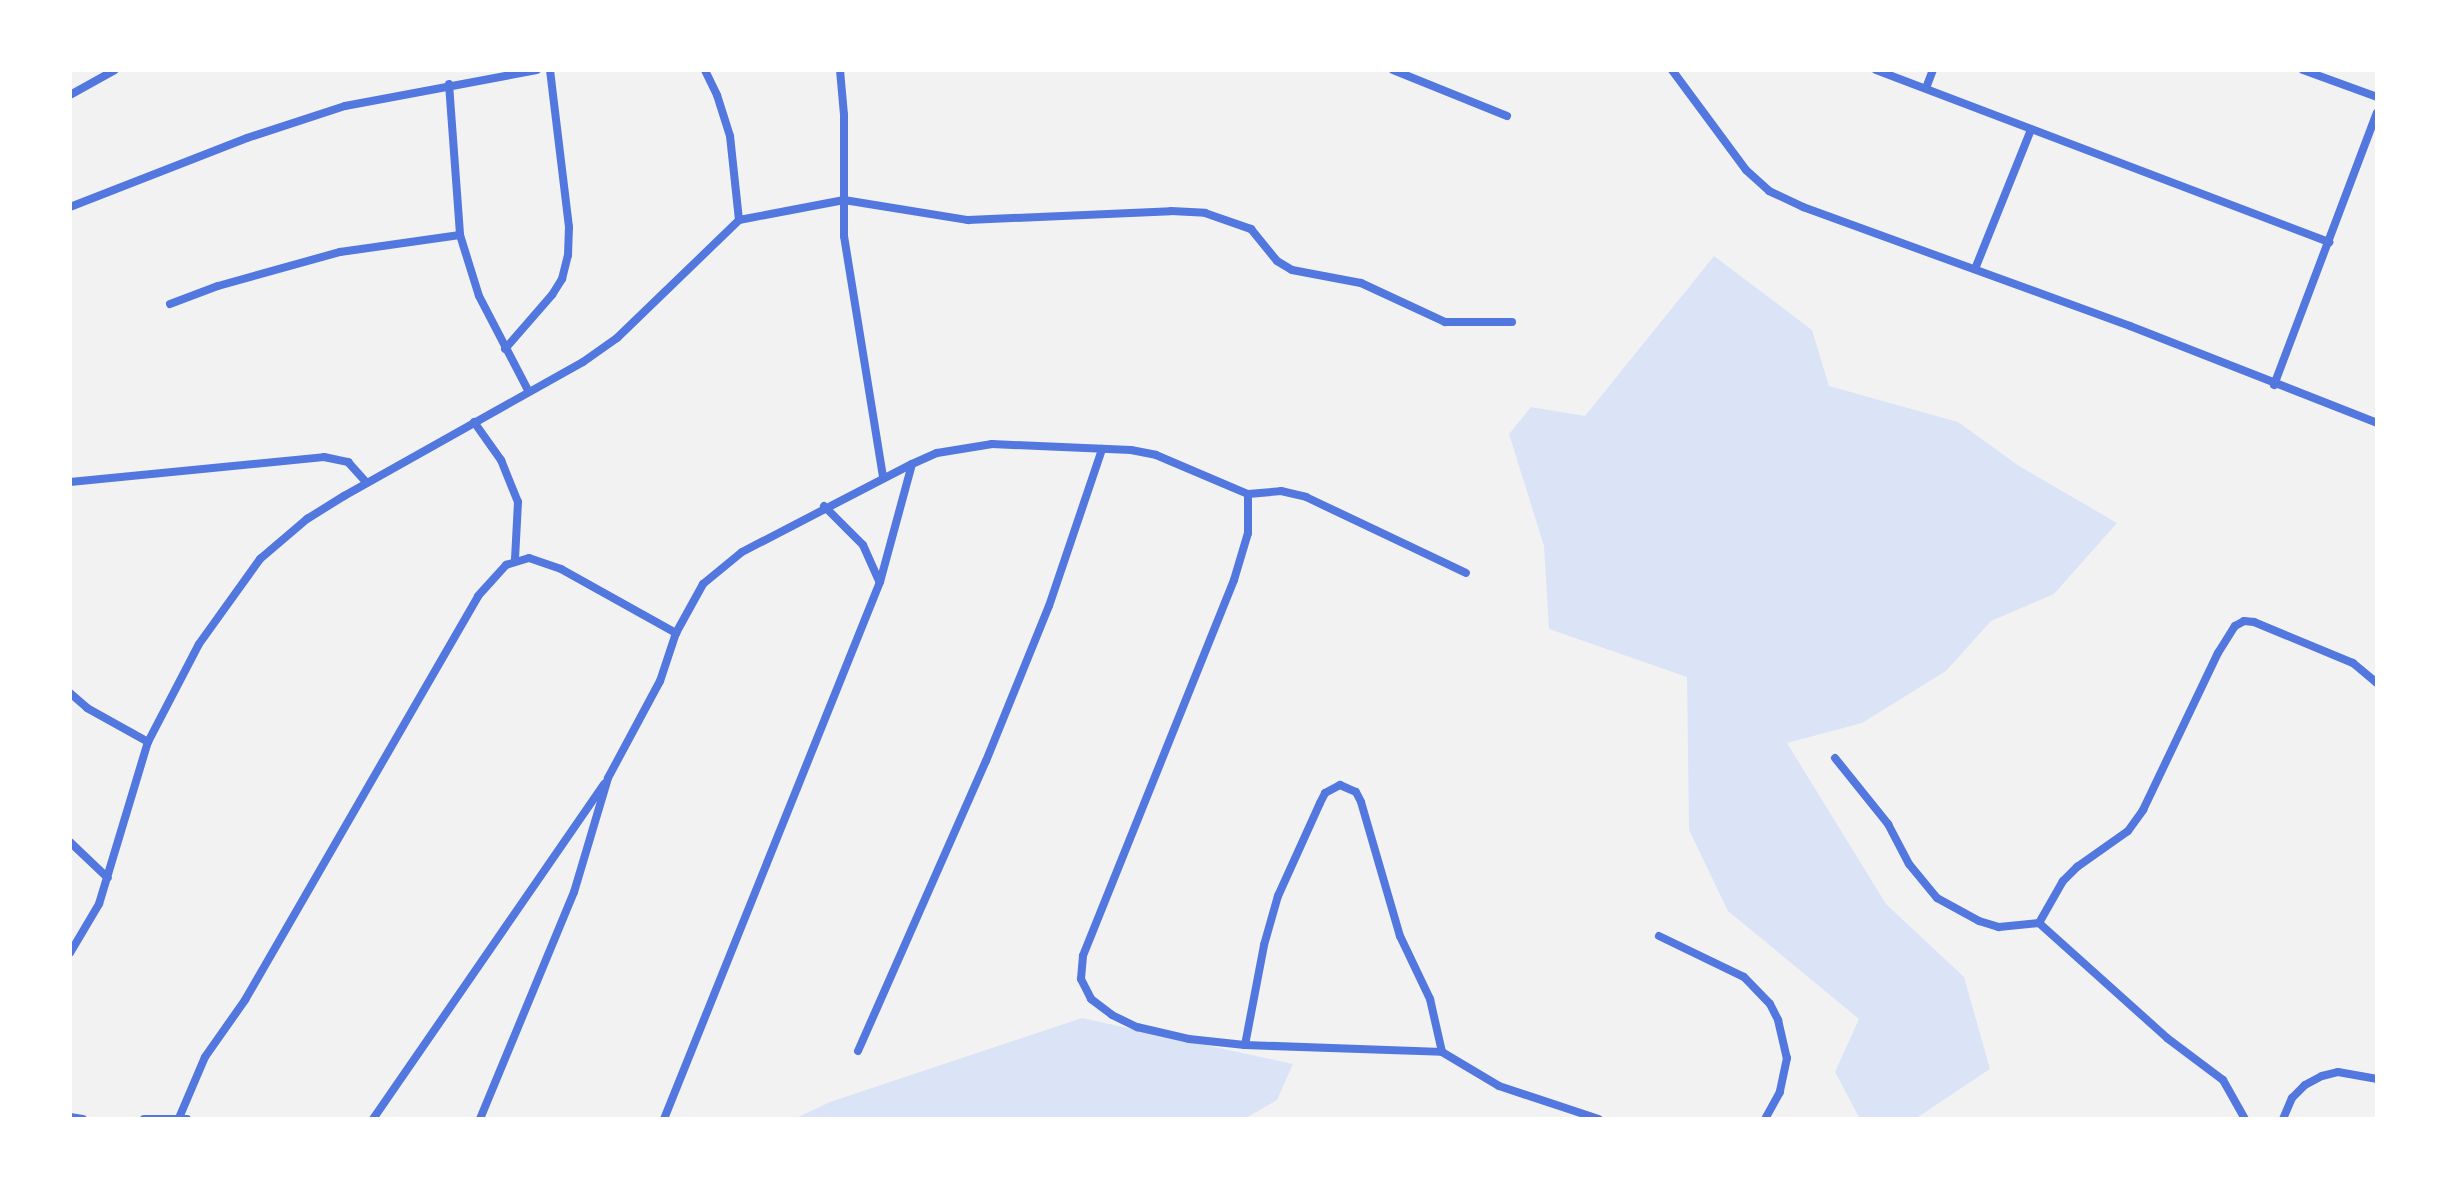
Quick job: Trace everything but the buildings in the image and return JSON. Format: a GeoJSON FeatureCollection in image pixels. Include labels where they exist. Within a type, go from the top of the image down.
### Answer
{"type":"FeatureCollection","features":[{"type":"Feature","properties":{"kind":"street"},"geometry":{"type":"LineString","coordinates":[[70,95],[115,70]]}},
{"type":"Feature","properties":{"kind":"street"},"geometry":{"type":"LineString","coordinates":[[70,207],[247,138],[331,110],[449,84],[537,70]]}},
{"type":"Feature","properties":{"kind":"street"},"geometry":{"type":"LineString","coordinates":[[505,349],[552,295],[562,279],[568,255],[569,227],[550,70]]}},
{"type":"Feature","properties":{"kind":"street"},"geometry":{"type":"LineString","coordinates":[[705,70],[730,136],[739,220]]}},
{"type":"Feature","properties":{"kind":"street"},"geometry":{"type":"LineString","coordinates":[[840,70],[844,115],[844,236],[854,309],[871,385],[883,476]]}},
{"type":"Feature","properties":{"kind":"street"},"geometry":{"type":"LineString","coordinates":[[1393,70],[1507,116]]}},
{"type":"Feature","properties":{"kind":"street"},"geometry":{"type":"LineString","coordinates":[[1672,70],[1746,170],[1769,191],[1803,207],[2130,326],[2377,423]]}},
{"type":"Feature","properties":{"kind":"street"},"geometry":{"type":"LineString","coordinates":[[1876,70],[2329,242]]}},
{"type":"Feature","properties":{"kind":"street"},"geometry":{"type":"LineString","coordinates":[[1926,88],[1933,70]]}},
{"type":"Feature","properties":{"kind":"street"},"geometry":{"type":"LineString","coordinates":[[2303,70],[2377,97]]}},
{"type":"Feature","properties":{"kind":"street"},"geometry":{"type":"LineString","coordinates":[[449,84],[460,235],[479,296],[529,392]]}},
{"type":"Feature","properties":{"kind":"street"},"geometry":{"type":"LineString","coordinates":[[2274,385],[2377,113]]}},
{"type":"Feature","properties":{"kind":"street"},"geometry":{"type":"LineString","coordinates":[[1975,269],[2031,130]]}},
{"type":"Feature","properties":{"kind":"street"},"geometry":{"type":"LineString","coordinates":[[70,953],[88,928],[108,878],[148,742],[199,644],[260,559],[307,519],[617,338],[739,220],[844,200],[968,220],[1171,211],[1205,213],[1251,229],[1277,261],[1292,270],[1361,283],[1445,322],[1512,322]]}},
{"type":"Feature","properties":{"kind":"street"},"geometry":{"type":"LineString","coordinates":[[170,304],[218,286],[340,252],[460,235]]}},
{"type":"Feature","properties":{"kind":"street"},"geometry":{"type":"LineString","coordinates":[[474,422],[501,460],[518,502],[515,559]]}},
{"type":"Feature","properties":{"kind":"street"},"geometry":{"type":"LineString","coordinates":[[373,1119],[608,778],[670,654],[690,602],[720,567],[824,506],[883,476],[937,453],[992,444],[1156,455],[1248,494],[1281,491],[1306,497],[1466,573]]}},
{"type":"Feature","properties":{"kind":"street"},"geometry":{"type":"LineString","coordinates":[[858,1051],[992,747],[1049,606],[1102,449]]}},
{"type":"Feature","properties":{"kind":"street"},"geometry":{"type":"LineString","coordinates":[[70,482],[324,457],[348,462],[367,483]]}},
{"type":"Feature","properties":{"kind":"street"},"geometry":{"type":"LineString","coordinates":[[664,1119],[880,582],[912,464]]}},
{"type":"Feature","properties":{"kind":"street"},"geometry":{"type":"LineString","coordinates":[[1248,494],[1248,533],[1234,580],[1083,956],[1081,979],[1091,999],[1112,1015],[1137,1027],[1189,1039],[1245,1045],[1442,1052],[1499,1086],[1599,1119]]}},
{"type":"Feature","properties":{"kind":"street"},"geometry":{"type":"LineString","coordinates":[[824,506],[863,545],[880,582]]}},
{"type":"Feature","properties":{"kind":"street"},"geometry":{"type":"LineString","coordinates":[[179,1118],[205,1057],[245,1000],[478,596],[497,572],[515,559],[544,561],[676,633]]}},
{"type":"Feature","properties":{"kind":"street"},"geometry":{"type":"LineString","coordinates":[[2039,923],[2063,881],[2077,867],[2128,831],[2143,810],[2218,653],[2235,626],[2244,621],[2254,622],[2353,663],[2377,683]]}},
{"type":"Feature","properties":{"kind":"street"},"geometry":{"type":"LineString","coordinates":[[70,693],[87,708],[148,742]]}},
{"type":"Feature","properties":{"kind":"street"},"geometry":{"type":"LineString","coordinates":[[1835,758],[1888,824],[1909,864],[1937,898],[1979,921],[1999,927],[2039,923],[2167,1038],[2223,1080],[2245,1119]]}},
{"type":"Feature","properties":{"kind":"street"},"geometry":{"type":"LineString","coordinates":[[480,1119],[574,892],[608,778]]}},
{"type":"Feature","properties":{"kind":"street"},"geometry":{"type":"LineString","coordinates":[[1245,1045],[1264,945],[1278,896],[1325,793],[1340,785],[1356,792],[1361,802],[1400,936],[1430,999],[1442,1052]]}},
{"type":"Feature","properties":{"kind":"street"},"geometry":{"type":"LineString","coordinates":[[70,842],[108,878]]}},
{"type":"Feature","properties":{"kind":"street"},"geometry":{"type":"LineString","coordinates":[[1659,936],[1736,972],[1759,989],[1770,1004],[1778,1020],[1787,1058],[1780,1092],[1765,1119]]}},
{"type":"Feature","properties":{"kind":"street"},"geometry":{"type":"LineString","coordinates":[[2283,1119],[2292,1098],[2305,1085],[2322,1076],[2338,1072],[2377,1079]]}},
{"type":"Feature","properties":{"kind":"street"},"geometry":{"type":"LineString","coordinates":[[70,1117],[83,1119]]}},
{"type":"Feature","properties":{"kind":"street"},"geometry":{"type":"LineString","coordinates":[[144,1119],[187,1119]]}},
{"type":"Feature","properties":{"kind":"shaded area"},"geometry":{"type":"Polygon","coordinates":[[[1714,256],[1812,330],[1829,386],[1958,422],[2019,466],[2117,523],[2054,594],[1991,621],[1946,671],[1862,723],[1787,743],[1886,904],[1964,977],[1990,1069],[1915,1119],[1860,1119],[1835,1072],[1859,1019],[1728,911],[1689,830],[1687,677],[1549,629],[1544,546],[1509,434],[1531,407],[1585,416],[1714,256]]]}},
{"type":"Feature","properties":{"kind":"shaded area"},"geometry":{"type":"Polygon","coordinates":[[[1082,1018],[1293,1064],[1277,1100],[1244,1119],[794,1119],[830,1102],[1082,1018]]]}}]}
